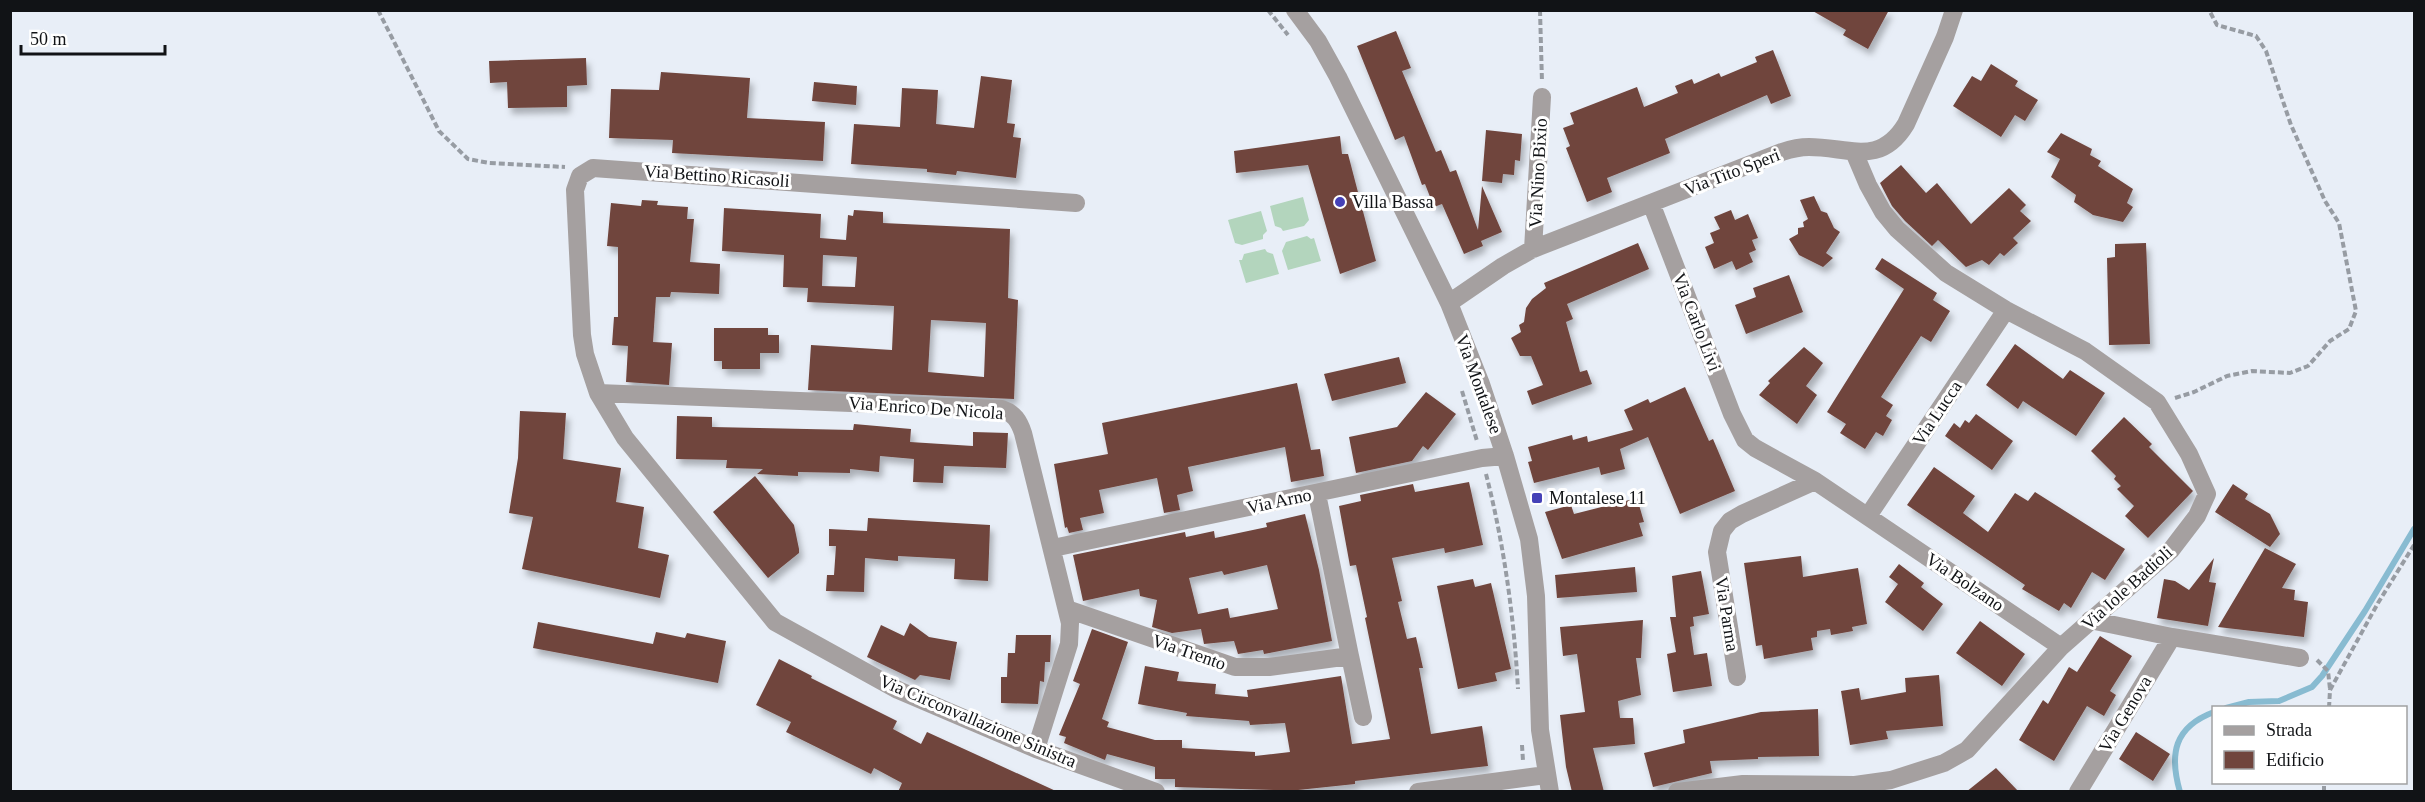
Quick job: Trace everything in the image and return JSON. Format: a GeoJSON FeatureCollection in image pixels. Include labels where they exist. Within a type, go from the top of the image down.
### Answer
{"type":"FeatureCollection","features":[{"type":"Feature","properties":{"kind":"street","name":"Via Montalese"},"geometry":{"type":"LineString","coordinates":[[1295,10],[1318,41],[1338,76],[1449,303],[1481,384],[1505,456],[1531,550],[1536,596],[1540,730],[1548,783]]}},
{"type":"Feature","properties":{"kind":"street","name":"Via Tito Speri"},"geometry":{"type":"LineString","coordinates":[[1449,303],[1503,266],[1533,249],[1795,148],[1809,147],[1854,152],[1878,150],[1889,144],[1900,135],[1945,38],[1954,10]]}},
{"type":"Feature","properties":{"kind":"street","name":"Via Nino Bixio"},"geometry":{"type":"LineString","coordinates":[[1533,249],[1542,98]]}},
{"type":"Feature","properties":{"kind":"street","name":"Via Iole Badioli"},"geometry":{"type":"LineString","coordinates":[[1677,792],[1743,784],[1855,785],[1891,780],[1944,763],[1967,750],[2061,647],[2171,550],[2198,516],[2207,494],[2189,454],[2157,402],[2085,351],[2006,310],[1946,273],[1897,229],[1876,199],[1854,152]]}},
{"type":"Feature","properties":{"kind":"street","name":"Via Bettino Ricasoli"},"geometry":{"type":"LineString","coordinates":[[593,168],[1076,203]]}},
{"type":"Feature","properties":{"kind":"street"},"geometry":{"type":"LineString","coordinates":[[593,168],[580,176],[576,183],[574,197],[582,334],[588,364],[598,393]]}},
{"type":"Feature","properties":{"kind":"street","name":"Via Carlo Livi"},"geometry":{"type":"LineString","coordinates":[[1651,203],[1731,414],[1745,440]]}},
{"type":"Feature","properties":{"kind":"street","name":"Via Lucca"},"geometry":{"type":"LineString","coordinates":[[1868,516],[2006,310]]}},
{"type":"Feature","properties":{"kind":"street","name":"Via Enrico De Nicola"},"geometry":{"type":"LineString","coordinates":[[598,393],[1002,409],[1010,412],[1020,424],[1023,433],[1053,548],[1071,634],[1036,749]]}},
{"type":"Feature","properties":{"kind":"street","name":"Via Circonvallazione Sinistra"},"geometry":{"type":"LineString","coordinates":[[598,393],[625,438],[775,621],[898,690],[1036,749],[1156,792]]}},
{"type":"Feature","properties":{"kind":"street","name":"Via Bolzano"},"geometry":{"type":"LineString","coordinates":[[1745,440],[1755,448],[1815,481],[2061,647]]}},
{"type":"Feature","properties":{"kind":"street","name":"Via Arno"},"geometry":{"type":"LineString","coordinates":[[1053,548],[1482,458],[1505,456]]}},
{"type":"Feature","properties":{"kind":"street","name":"Via Parma"},"geometry":{"type":"LineString","coordinates":[[1737,677],[1717,552],[1722,531],[1730,521],[1815,481]]}},
{"type":"Feature","properties":{"kind":"street"},"geometry":{"type":"LineString","coordinates":[[1317,494],[1363,717]]}},
{"type":"Feature","properties":{"kind":"street","name":"Via Trento"},"geometry":{"type":"LineString","coordinates":[[1067,609],[1234,667],[1269,667],[1350,656]]}},
{"type":"Feature","properties":{"kind":"street"},"geometry":{"type":"LineString","coordinates":[[2090,620],[2172,637],[2300,658]]}},
{"type":"Feature","properties":{"kind":"street","name":"Via Genova"},"geometry":{"type":"LineString","coordinates":[[2078,792],[2172,637]]}},
{"type":"Feature","properties":{"kind":"street"},"geometry":{"type":"LineString","coordinates":[[1418,792],[1524,778],[1548,783]]}},
{"type":"Feature","properties":{"kind":"path"},"geometry":{"type":"LineString","coordinates":[[378,10],[440,131],[468,159],[489,163],[593,168]]}},
{"type":"Feature","properties":{"kind":"path"},"geometry":{"type":"LineString","coordinates":[[1268,10],[1290,37]]}},
{"type":"Feature","properties":{"kind":"path"},"geometry":{"type":"LineString","coordinates":[[1540,10],[1542,98]]}},
{"type":"Feature","properties":{"kind":"path"},"geometry":{"type":"LineString","coordinates":[[2157,402],[2194,392],[2227,376],[2252,371],[2290,373],[2307,366],[2330,341],[2349,329],[2356,311],[2339,223],[2325,201],[2291,125],[2266,51],[2256,36],[2217,25],[2209,10]]}},
{"type":"Feature","properties":{"kind":"path"},"geometry":{"type":"LineString","coordinates":[[1461,390],[1494,504],[1515,644],[1519,700]]}},
{"type":"Feature","properties":{"kind":"path"},"geometry":{"type":"LineString","coordinates":[[2330,690],[2378,603],[2415,545]]}},
{"type":"Feature","properties":{"kind":"path"},"geometry":{"type":"LineString","coordinates":[[2300,658],[2318,660],[2328,670],[2329,706]]}},
{"type":"Feature","properties":{"kind":"path"},"geometry":{"type":"LineString","coordinates":[[1521,734],[1524,778]]}},
{"type":"Feature","properties":{"kind":"green space"},"geometry":{"type":"Polygon","coordinates":[[[1303,197],[1309,220],[1304,226],[1283,231],[1275,226],[1270,206],[1303,197]]]}},
{"type":"Feature","properties":{"kind":"green space"},"geometry":{"type":"Polygon","coordinates":[[[1261,211],[1267,231],[1263,239],[1242,245],[1235,243],[1228,220],[1261,211]]]}},
{"type":"Feature","properties":{"kind":"green space"},"geometry":{"type":"Polygon","coordinates":[[[1307,236],[1314,238],[1321,261],[1288,270],[1282,251],[1286,242],[1307,236]]]}},
{"type":"Feature","properties":{"kind":"green space"},"geometry":{"type":"Polygon","coordinates":[[[1265,249],[1273,254],[1279,274],[1246,283],[1239,260],[1242,260],[1244,254],[1265,249]]]}},
{"type":"Feature","properties":{"kind":"building"},"geometry":{"type":"Polygon","coordinates":[[[1811,10],[1889,10],[1868,49],[1843,35],[1846,30],[1811,10]]]}},
{"type":"Feature","properties":{"kind":"building"},"geometry":{"type":"Polygon","coordinates":[[[1396,31],[1411,68],[1402,71],[1436,152],[1441,150],[1450,172],[1456,170],[1478,230],[1482,186],[1502,232],[1481,241],[1483,246],[1464,254],[1442,204],[1434,207],[1425,184],[1422,185],[1404,136],[1395,140],[1357,46],[1396,31]]]}},
{"type":"Feature","properties":{"kind":"building"},"geometry":{"type":"Polygon","coordinates":[[[1773,50],[1791,96],[1771,104],[1767,95],[1665,139],[1670,153],[1607,178],[1612,192],[1587,202],[1566,148],[1570,146],[1563,128],[1574,124],[1570,113],[1637,87],[1644,107],[1678,93],[1675,86],[1692,79],[1694,84],[1719,73],[1721,77],[1757,62],[1755,57],[1773,50]]]}},
{"type":"Feature","properties":{"kind":"building"},"geometry":{"type":"Polygon","coordinates":[[[586,58],[587,85],[567,86],[567,107],[508,108],[507,82],[490,83],[489,61],[586,58]]]}},
{"type":"Feature","properties":{"kind":"building"},"geometry":{"type":"Polygon","coordinates":[[[1991,64],[2018,81],[2015,86],[2038,100],[2025,121],[2015,115],[2001,137],[1953,106],[1972,76],[1981,81],[1991,64]]]}},
{"type":"Feature","properties":{"kind":"building"},"geometry":{"type":"Polygon","coordinates":[[[661,72],[750,78],[747,118],[825,122],[823,161],[672,153],[673,140],[609,138],[611,89],[659,90],[661,72]]]}},
{"type":"Feature","properties":{"kind":"building"},"geometry":{"type":"Polygon","coordinates":[[[981,76],[1012,80],[1007,123],[1015,124],[1013,137],[1021,138],[1016,178],[957,171],[956,175],[927,172],[927,169],[851,164],[854,124],[900,127],[902,88],[938,90],[936,124],[974,128],[981,76]]]}},
{"type":"Feature","properties":{"kind":"building"},"geometry":{"type":"Polygon","coordinates":[[[814,82],[857,86],[856,105],[812,101],[814,82]]]}},
{"type":"Feature","properties":{"kind":"building"},"geometry":{"type":"Polygon","coordinates":[[[1486,130],[1522,134],[1520,161],[1515,160],[1514,175],[1503,174],[1502,183],[1482,181],[1486,130]]]}},
{"type":"Feature","properties":{"kind":"building"},"geometry":{"type":"Polygon","coordinates":[[[2061,133],[2092,149],[2090,155],[2101,161],[2098,166],[2133,189],[2127,203],[2133,207],[2123,222],[2093,215],[2074,202],[2076,195],[2051,177],[2060,159],[2047,152],[2061,133]]]}},
{"type":"Feature","properties":{"kind":"building","name":"Villa Bassa"},"geometry":{"type":"Polygon","coordinates":[[[1340,136],[1342,154],[1348,154],[1376,261],[1340,274],[1308,165],[1236,173],[1234,151],[1340,136]]]}},
{"type":"Feature","properties":{"kind":"building"},"geometry":{"type":"Polygon","coordinates":[[[1901,165],[1926,193],[1937,183],[1971,224],[2009,188],[2026,205],[2020,211],[2031,221],[2013,238],[2018,243],[2004,256],[2000,253],[1989,265],[1982,260],[1966,267],[1938,240],[1932,246],[1892,206],[1880,183],[1901,165]]]}},
{"type":"Feature","properties":{"kind":"building"},"geometry":{"type":"Polygon","coordinates":[[[1814,196],[1821,211],[1827,213],[1834,228],[1840,232],[1826,253],[1833,258],[1823,267],[1799,255],[1789,239],[1798,234],[1798,228],[1804,227],[1803,222],[1808,219],[1800,200],[1814,196]]]}},
{"type":"Feature","properties":{"kind":"building"},"geometry":{"type":"Polygon","coordinates":[[[642,200],[658,201],[657,205],[688,207],[687,219],[694,219],[690,262],[720,264],[719,294],[671,292],[670,297],[656,297],[653,342],[672,343],[669,385],[626,382],[628,346],[612,345],[614,317],[618,317],[618,247],[607,246],[611,203],[641,206],[642,200]]]}},
{"type":"Feature","properties":{"kind":"building"},"geometry":{"type":"Polygon","coordinates":[[[724,208],[821,214],[820,238],[846,240],[848,215],[853,216],[854,210],[883,212],[883,223],[1010,229],[1008,298],[1018,300],[1014,399],[808,390],[811,345],[892,350],[894,306],[807,302],[808,288],[783,287],[784,255],[722,251],[724,208]],[[823,255],[822,286],[855,287],[857,257],[823,255]],[[931,320],[928,372],[984,377],[986,323],[931,320]]]}},
{"type":"Feature","properties":{"kind":"building"},"geometry":{"type":"Polygon","coordinates":[[[1731,210],[1735,220],[1748,214],[1758,238],[1752,240],[1756,250],[1749,253],[1753,262],[1736,270],[1732,261],[1714,269],[1705,247],[1714,243],[1710,233],[1720,229],[1714,217],[1731,210]]]}},
{"type":"Feature","properties":{"kind":"building"},"geometry":{"type":"Polygon","coordinates":[[[1638,243],[1649,269],[1567,304],[1573,319],[1566,322],[1580,372],[1587,370],[1592,384],[1532,405],[1527,391],[1543,385],[1531,356],[1520,356],[1511,338],[1521,332],[1519,325],[1524,322],[1526,308],[1532,299],[1546,288],[1544,283],[1638,243]]]}},
{"type":"Feature","properties":{"kind":"building"},"geometry":{"type":"Polygon","coordinates":[[[2146,243],[2150,344],[2109,345],[2107,258],[2115,257],[2115,244],[2146,243]]]}},
{"type":"Feature","properties":{"kind":"building"},"geometry":{"type":"Polygon","coordinates":[[[1882,258],[1937,293],[1933,300],[1950,311],[1931,342],[1921,336],[1881,397],[1893,405],[1886,416],[1892,420],[1883,436],[1876,432],[1865,449],[1840,433],[1846,424],[1827,412],[1904,289],[1875,269],[1882,258]]]}},
{"type":"Feature","properties":{"kind":"building"},"geometry":{"type":"Polygon","coordinates":[[[1789,275],[1803,312],[1746,334],[1735,305],[1756,297],[1753,288],[1789,275]]]}},
{"type":"Feature","properties":{"kind":"building"},"geometry":{"type":"Polygon","coordinates":[[[714,328],[768,328],[768,335],[779,335],[779,353],[760,353],[760,369],[722,369],[722,361],[714,361],[714,328]]]}},
{"type":"Feature","properties":{"kind":"building"},"geometry":{"type":"Polygon","coordinates":[[[2015,344],[2063,379],[2070,370],[2105,393],[2076,436],[2023,401],[2018,409],[1986,385],[2015,344]]]}},
{"type":"Feature","properties":{"kind":"building"},"geometry":{"type":"Polygon","coordinates":[[[1804,347],[1823,363],[1806,386],[1817,395],[1797,424],[1759,395],[1770,383],[1768,381],[1804,347]]]}},
{"type":"Feature","properties":{"kind":"building"},"geometry":{"type":"Polygon","coordinates":[[[1399,357],[1406,383],[1332,401],[1324,374],[1399,357]]]}},
{"type":"Feature","properties":{"kind":"building"},"geometry":{"type":"Polygon","coordinates":[[[1297,383],[1311,450],[1320,449],[1324,476],[1291,482],[1285,447],[1188,467],[1193,491],[1177,495],[1180,510],[1164,513],[1157,478],[1099,490],[1104,513],[1080,518],[1083,530],[1069,533],[1067,527],[1065,528],[1054,464],[1108,454],[1102,423],[1297,383]]]}},
{"type":"Feature","properties":{"kind":"building"},"geometry":{"type":"Polygon","coordinates":[[[1685,387],[1709,441],[1713,439],[1735,491],[1680,514],[1648,437],[1620,449],[1625,469],[1601,475],[1599,467],[1534,483],[1528,462],[1532,461],[1528,447],[1572,435],[1573,440],[1587,436],[1588,442],[1633,430],[1624,410],[1648,399],[1650,403],[1685,387]]]}},
{"type":"Feature","properties":{"kind":"building"},"geometry":{"type":"Polygon","coordinates":[[[1426,392],[1456,414],[1428,450],[1423,446],[1412,461],[1356,473],[1349,437],[1397,427],[1426,392]]]}},
{"type":"Feature","properties":{"kind":"building"},"geometry":{"type":"Polygon","coordinates":[[[520,411],[566,413],[563,459],[621,468],[616,502],[644,507],[638,548],[669,555],[660,598],[522,569],[533,517],[509,513],[518,458],[520,411]]]}},
{"type":"Feature","properties":{"kind":"building"},"geometry":{"type":"Polygon","coordinates":[[[1976,414],[2013,441],[1992,470],[1945,436],[1954,423],[1960,428],[1965,420],[1969,423],[1976,414]]]}},
{"type":"Feature","properties":{"kind":"building"},"geometry":{"type":"Polygon","coordinates":[[[677,416],[712,417],[712,427],[853,430],[854,424],[911,429],[910,442],[973,446],[973,432],[1008,433],[1006,468],[944,466],[943,483],[913,482],[914,459],[880,456],[879,472],[850,469],[850,473],[798,472],[798,476],[757,474],[763,469],[726,468],[727,460],[676,459],[677,416]]]}},
{"type":"Feature","properties":{"kind":"building"},"geometry":{"type":"Polygon","coordinates":[[[2124,417],[2152,444],[2149,447],[2193,491],[2148,538],[2125,516],[2134,506],[2117,489],[2121,486],[2114,479],[2116,476],[2091,451],[2124,417]]]}},
{"type":"Feature","properties":{"kind":"building"},"geometry":{"type":"Polygon","coordinates":[[[1934,467],[1975,496],[1963,513],[1988,532],[2015,493],[2028,501],[2035,492],[2125,549],[2105,580],[2092,572],[2071,608],[2064,603],[2059,611],[2022,589],[2025,585],[1907,505],[1934,467]]]}},
{"type":"Feature","properties":{"kind":"building"},"geometry":{"type":"Polygon","coordinates":[[[755,476],[794,525],[799,549],[799,553],[768,578],[713,512],[755,476]]]}},
{"type":"Feature","properties":{"kind":"building"},"geometry":{"type":"Polygon","coordinates":[[[1469,482],[1483,545],[1445,553],[1444,548],[1392,558],[1402,601],[1398,602],[1407,639],[1416,637],[1423,668],[1419,668],[1431,734],[1482,726],[1488,766],[1279,792],[1175,787],[1175,779],[1155,779],[1155,767],[1107,754],[1105,760],[1064,743],[1066,737],[1059,735],[1080,684],[1073,681],[1092,629],[1128,642],[1102,719],[1109,722],[1107,727],[1155,740],[1182,740],[1182,748],[1255,752],[1255,756],[1290,752],[1285,723],[1250,725],[1249,721],[1186,716],[1187,713],[1138,704],[1145,666],[1179,672],[1177,681],[1216,684],[1215,694],[1248,697],[1247,690],[1341,676],[1352,744],[1390,739],[1356,565],[1350,566],[1339,506],[1361,501],[1360,495],[1413,484],[1415,492],[1469,482]]]}},
{"type":"Feature","properties":{"kind":"building"},"geometry":{"type":"Polygon","coordinates":[[[2233,484],[2248,494],[2245,499],[2270,514],[2280,534],[2270,547],[2215,512],[2233,484]]]}},
{"type":"Feature","properties":{"kind":"building"},"geometry":{"type":"Polygon","coordinates":[[[1637,498],[1644,522],[1639,523],[1643,536],[1562,559],[1545,512],[1571,505],[1574,514],[1637,498]]]}},
{"type":"Feature","properties":{"kind":"building"},"geometry":{"type":"Polygon","coordinates":[[[1305,514],[1319,570],[1332,641],[1264,654],[1263,650],[1238,654],[1234,641],[1204,644],[1201,629],[1172,633],[1152,627],[1157,600],[1140,596],[1139,589],[1083,601],[1073,555],[1185,532],[1186,537],[1214,531],[1215,538],[1267,527],[1266,523],[1305,514]],[[1267,565],[1224,575],[1222,571],[1189,578],[1198,614],[1228,608],[1230,618],[1278,609],[1267,565]]]}},
{"type":"Feature","properties":{"kind":"building"},"geometry":{"type":"Polygon","coordinates":[[[868,518],[990,525],[988,581],[954,579],[955,559],[898,556],[898,561],[865,558],[864,592],[826,591],[827,575],[834,575],[836,546],[829,546],[829,529],[867,531],[868,518]]]}},
{"type":"Feature","properties":{"kind":"building"},"geometry":{"type":"Polygon","coordinates":[[[2265,548],[2296,564],[2282,588],[2295,590],[2294,600],[2308,602],[2304,637],[2218,627],[2265,548]]]}},
{"type":"Feature","properties":{"kind":"building"},"geometry":{"type":"Polygon","coordinates":[[[1801,556],[1803,577],[1858,568],[1867,624],[1852,627],[1853,631],[1831,635],[1830,629],[1817,631],[1817,637],[1811,638],[1813,650],[1764,659],[1762,645],[1756,646],[1744,563],[1801,556]]]}},
{"type":"Feature","properties":{"kind":"building"},"geometry":{"type":"Polygon","coordinates":[[[2214,558],[2209,582],[2216,583],[2208,626],[2157,618],[2164,579],[2175,581],[2189,590],[2214,558]]]}},
{"type":"Feature","properties":{"kind":"building"},"geometry":{"type":"Polygon","coordinates":[[[1899,564],[1924,583],[1921,587],[1943,604],[1923,631],[1885,602],[1898,584],[1889,577],[1899,564]]]}},
{"type":"Feature","properties":{"kind":"building"},"geometry":{"type":"Polygon","coordinates":[[[1635,567],[1637,592],[1557,598],[1555,575],[1635,567]]]}},
{"type":"Feature","properties":{"kind":"building"},"geometry":{"type":"Polygon","coordinates":[[[1701,571],[1709,614],[1693,617],[1694,626],[1690,627],[1694,655],[1707,653],[1712,686],[1673,692],[1667,654],[1676,652],[1670,617],[1676,617],[1672,576],[1701,571]]]}},
{"type":"Feature","properties":{"kind":"building"},"geometry":{"type":"Polygon","coordinates":[[[1473,579],[1475,587],[1491,583],[1511,669],[1495,673],[1497,681],[1458,689],[1437,586],[1473,579]]]}},
{"type":"Feature","properties":{"kind":"building"},"geometry":{"type":"Polygon","coordinates":[[[1643,620],[1641,658],[1636,658],[1641,695],[1618,701],[1620,718],[1633,718],[1635,744],[1593,748],[1604,792],[1572,792],[1566,767],[1560,715],[1585,712],[1577,654],[1563,656],[1560,627],[1643,620]]]}},
{"type":"Feature","properties":{"kind":"building"},"geometry":{"type":"Polygon","coordinates":[[[1980,621],[2025,654],[2002,686],[1956,653],[1980,621]]]}},
{"type":"Feature","properties":{"kind":"building"},"geometry":{"type":"Polygon","coordinates":[[[538,622],[653,644],[656,632],[685,638],[687,633],[726,641],[718,683],[533,648],[538,622]]]}},
{"type":"Feature","properties":{"kind":"building"},"geometry":{"type":"Polygon","coordinates":[[[910,623],[929,637],[957,642],[950,680],[920,675],[915,680],[867,657],[881,625],[904,636],[910,623]]]}},
{"type":"Feature","properties":{"kind":"building"},"geometry":{"type":"Polygon","coordinates":[[[1016,635],[1051,635],[1050,662],[1045,662],[1044,682],[1040,681],[1038,704],[1001,703],[1001,677],[1007,677],[1008,653],[1015,653],[1016,635]]]}},
{"type":"Feature","properties":{"kind":"building"},"geometry":{"type":"Polygon","coordinates":[[[2100,636],[2132,656],[2110,691],[2116,695],[2104,716],[2087,706],[2054,761],[2019,740],[2043,700],[2048,704],[2069,667],[2077,672],[2100,636]]]}},
{"type":"Feature","properties":{"kind":"building"},"geometry":{"type":"Polygon","coordinates":[[[779,659],[812,676],[811,678],[897,721],[893,729],[921,744],[927,732],[1058,792],[898,792],[902,783],[874,768],[871,774],[786,732],[791,722],[756,705],[779,659]]]}},
{"type":"Feature","properties":{"kind":"building"},"geometry":{"type":"Polygon","coordinates":[[[1939,675],[1943,726],[1886,731],[1888,739],[1850,745],[1841,691],[1859,688],[1861,700],[1906,692],[1905,678],[1939,675]]]}},
{"type":"Feature","properties":{"kind":"building"},"geometry":{"type":"Polygon","coordinates":[[[1818,709],[1819,756],[1710,761],[1712,773],[1653,787],[1644,753],[1685,743],[1683,730],[1761,712],[1818,709]]]}},
{"type":"Feature","properties":{"kind":"building"},"geometry":{"type":"Polygon","coordinates":[[[2136,732],[2170,754],[2153,781],[2119,759],[2136,732]]]}},
{"type":"Feature","properties":{"kind":"building"},"geometry":{"type":"Polygon","coordinates":[[[1996,768],[2019,792],[1966,792],[1996,768]]]}},
{"type":"Feature","properties":{"kind":"waterway"},"geometry":{"type":"LineString","coordinates":[[2234,706],[2249,702],[2279,701],[2312,687],[2322,676],[2365,611],[2414,529]]}},
{"type":"Feature","properties":{"kind":"waterway"},"geometry":{"type":"LineString","coordinates":[[2180,792],[2175,766],[2178,743],[2190,725],[2212,713]]}},
{"type":"Feature","properties":{"kind":"place","name":"Villa Bassa"},"geometry":{"type":"Point","coordinates":[1340,202]}},
{"type":"Feature","properties":{"kind":"place","name":"Montalese 11"},"geometry":{"type":"Point","coordinates":[1537,498]}}]}
